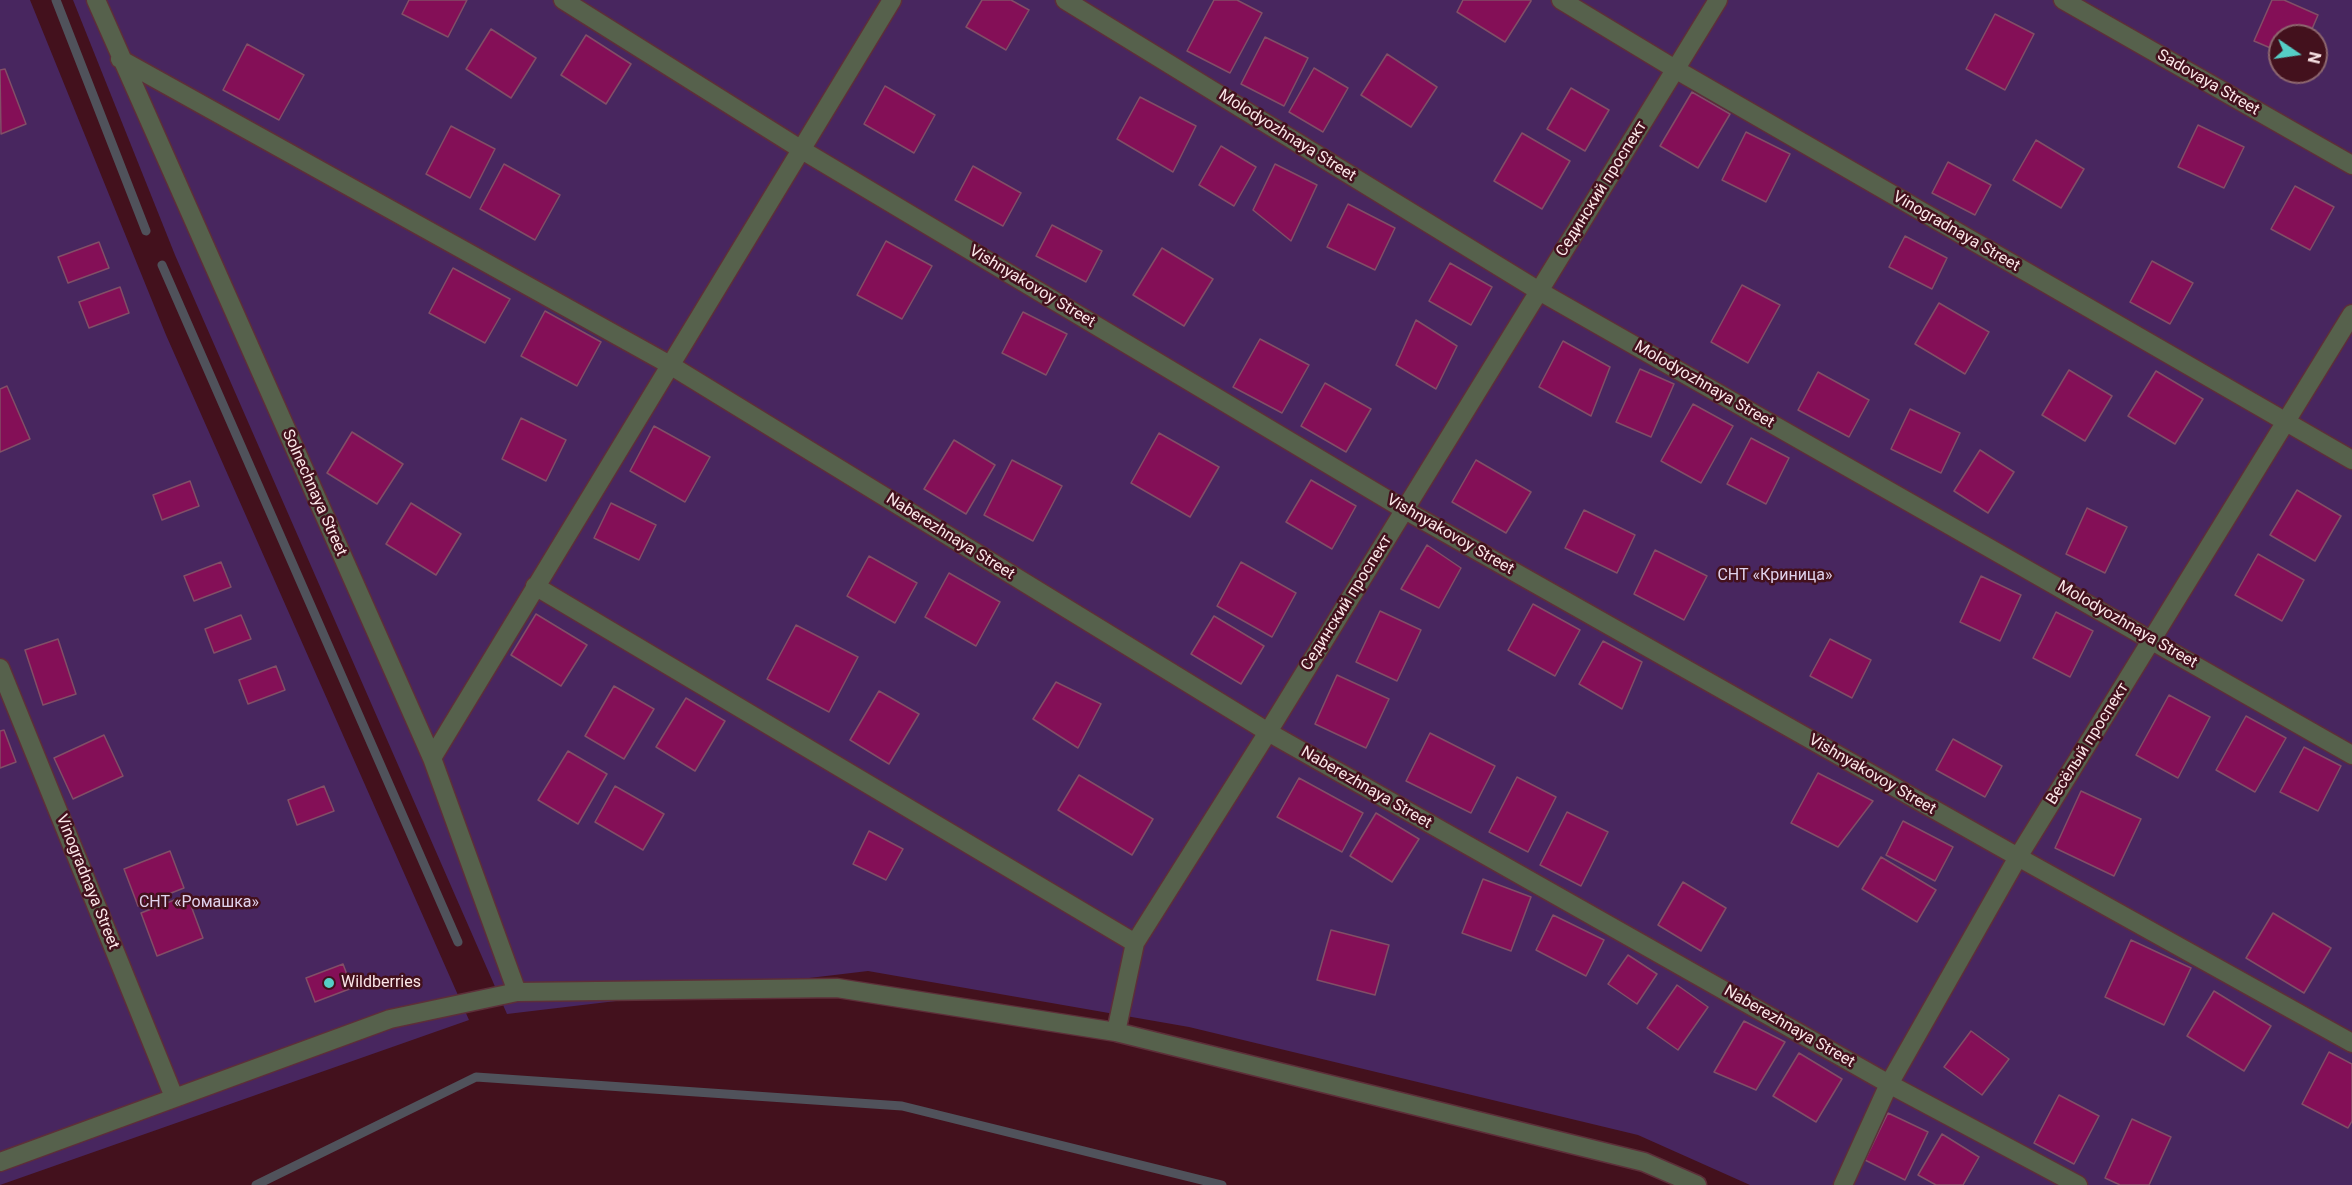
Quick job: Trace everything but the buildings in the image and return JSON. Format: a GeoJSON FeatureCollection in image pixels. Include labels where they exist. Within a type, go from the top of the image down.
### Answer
{"type":"FeatureCollection","features":[{"type":"Feature","properties":{"kind":"street","name":"Solnechnaya Street"},"geometry":{"type":"LineString","coordinates":[[96,0],[120,59],[432,758],[517,992]]}},
{"type":"Feature","properties":{"kind":"street","name":"Vishnyakovoy Street"},"geometry":{"type":"LineString","coordinates":[[563,0],[802,150],[1405,510],[2352,1043]]}},
{"type":"Feature","properties":{"kind":"street"},"geometry":{"type":"LineString","coordinates":[[432,758],[892,0]]}},
{"type":"Feature","properties":{"kind":"street","name":"Molodyozhnaya Street"},"geometry":{"type":"LineString","coordinates":[[1065,0],[1539,291],[2352,755]]}},
{"type":"Feature","properties":{"kind":"street","name":"Vinogradnaya Street"},"geometry":{"type":"LineString","coordinates":[[1561,0],[1675,69],[2352,460]]}},
{"type":"Feature","properties":{"kind":"street","name":"Сединский проспект"},"geometry":{"type":"LineString","coordinates":[[1116,1032],[1135,943],[1268,732],[1718,0]]}},
{"type":"Feature","properties":{"kind":"street","name":"Sadovaya Street"},"geometry":{"type":"LineString","coordinates":[[2063,0],[2352,165]]}},
{"type":"Feature","properties":{"kind":"street","name":"Naberezhnaya Street"},"geometry":{"type":"LineString","coordinates":[[120,59],[670,365],[1268,732],[1889,1084],[2078,1185]]}},
{"type":"Feature","properties":{"kind":"street","name":"Весёлый проспект"},"geometry":{"type":"LineString","coordinates":[[1843,1185],[1889,1084],[2018,857],[2352,314]]}},
{"type":"Feature","properties":{"kind":"street"},"geometry":{"type":"LineString","coordinates":[[535,586],[1135,943]]}},
{"type":"Feature","properties":{"kind":"street","name":"Vinogradnaya Street"},"geometry":{"type":"LineString","coordinates":[[0,668],[174,1097]]}},
{"type":"Feature","properties":{"kind":"street"},"geometry":{"type":"LineString","coordinates":[[0,1162],[390,1019],[517,992],[837,988],[1116,1032],[1644,1162],[1697,1185]]}},
{"type":"Feature","properties":{"kind":"green space","name":"СНТ «Ромашка»"},"geometry":{"type":"Polygon","coordinates":[[[0,0],[30,0],[166,335],[469,1020],[0,1185],[0,0]]]}},
{"type":"Feature","properties":{"kind":"green space","name":"СНТ «Криница»"},"geometry":{"type":"Polygon","coordinates":[[[73,0],[2352,0],[2352,1185],[1750,1185],[1638,1135],[1189,1027],[868,971],[507,1014],[175,255],[73,0]]]}},
{"type":"Feature","properties":{"kind":"waterway"},"geometry":{"type":"LineString","coordinates":[[56,0],[146,231]]}},
{"type":"Feature","properties":{"kind":"waterway"},"geometry":{"type":"LineString","coordinates":[[162,265],[458,942]]}},
{"type":"Feature","properties":{"kind":"waterway"},"geometry":{"type":"LineString","coordinates":[[256,1185],[476,1077],[902,1106],[1222,1185]]}},
{"type":"Feature","properties":{"kind":"place","name":"Wildberries"},"geometry":{"type":"Point","coordinates":[329,983]}}]}
